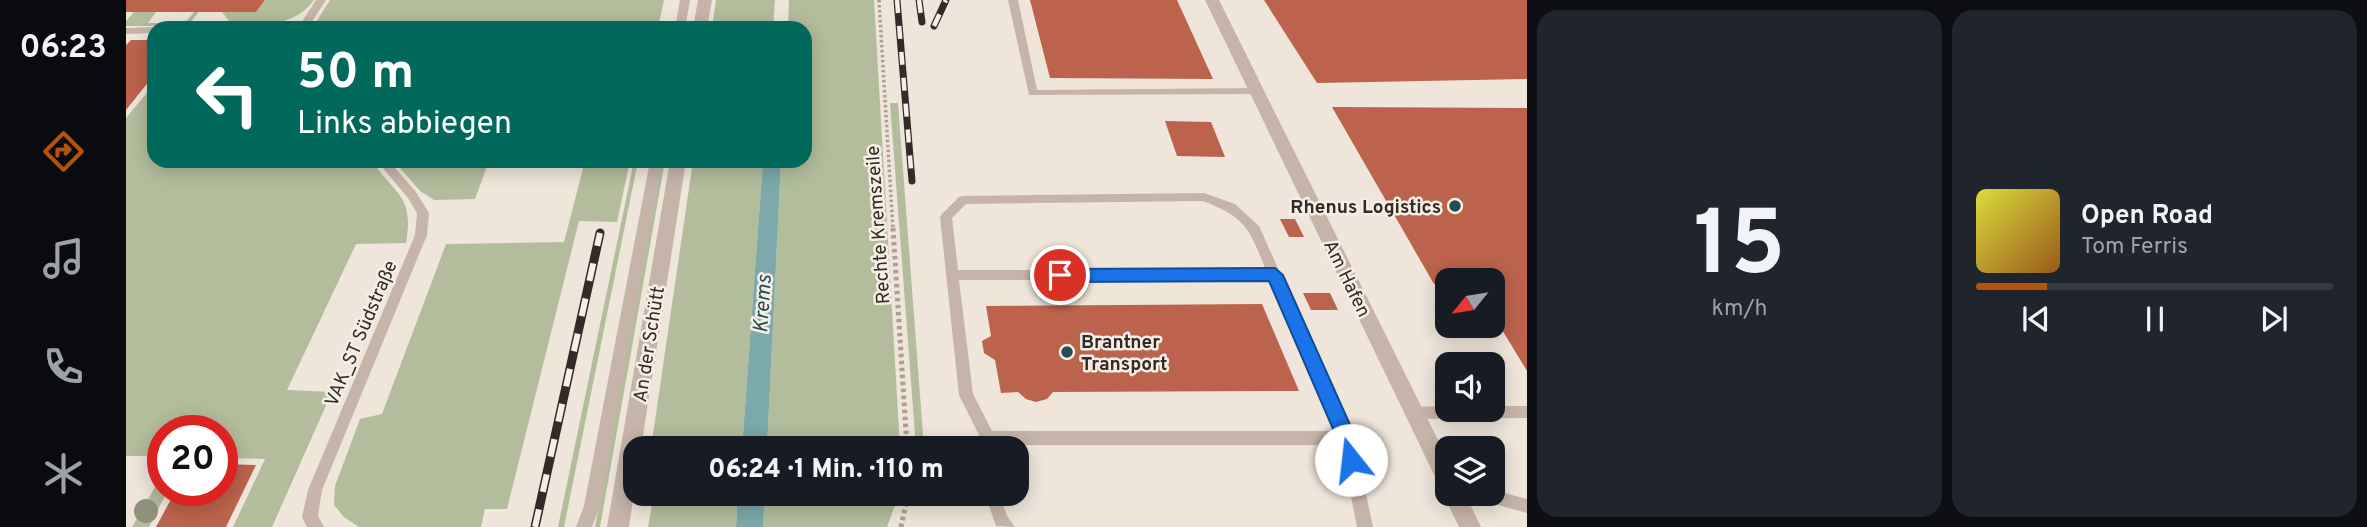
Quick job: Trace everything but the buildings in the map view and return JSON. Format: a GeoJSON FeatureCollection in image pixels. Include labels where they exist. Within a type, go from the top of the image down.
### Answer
{"type":"FeatureCollection","features":[{"type":"Feature","properties":{"kind":"street"},"geometry":{"type":"LineString","coordinates":[[701,21],[705,0]]}},
{"type":"Feature","properties":{"kind":"street","name":"Am Hafen"},"geometry":{"type":"LineString","coordinates":[[1212,0],[1435,456]]}},
{"type":"Feature","properties":{"kind":"street","name":"An der Schütt"},"geometry":{"type":"LineString","coordinates":[[618,527],[677,168]]}},
{"type":"Feature","properties":{"kind":"street","name":"Am Hafen"},"geometry":{"type":"LineString","coordinates":[[1460,506],[1470,527]]}},
{"type":"Feature","properties":{"kind":"lane"},"geometry":{"type":"LineString","coordinates":[[308,21],[321,0]]}},
{"type":"Feature","properties":{"kind":"lane"},"geometry":{"type":"LineString","coordinates":[[681,21],[685,0]]}},
{"type":"Feature","properties":{"kind":"lane"},"geometry":{"type":"LineString","coordinates":[[1013,0],[1033,93],[1256,91]]}},
{"type":"Feature","properties":{"kind":"lane"},"geometry":{"type":"LineString","coordinates":[[126,31],[147,30]]}},
{"type":"Feature","properties":{"kind":"lane","name":"VAK_ST Südstraße"},"geometry":{"type":"LineString","coordinates":[[316,527],[310,517],[315,491],[421,235],[423,213],[389,168]]}},
{"type":"Feature","properties":{"kind":"lane"},"geometry":{"type":"LineString","coordinates":[[584,527],[592,506],[655,168]]}},
{"type":"Feature","properties":{"kind":"lane"},"geometry":{"type":"LineString","coordinates":[[985,436],[966,395],[946,217],[963,200],[1204,197],[1231,206],[1253,226],[1347,438],[1365,527]]}},
{"type":"Feature","properties":{"kind":"lane"},"geometry":{"type":"LineString","coordinates":[[953,275],[1275,275]]}},
{"type":"Feature","properties":{"kind":"lane"},"geometry":{"type":"LineString","coordinates":[[1414,413],[1527,412]]}},
{"type":"Feature","properties":{"kind":"lane"},"geometry":{"type":"LineString","coordinates":[[1029,442],[1347,438]]}},
{"type":"Feature","properties":{"kind":"lane"},"geometry":{"type":"LineString","coordinates":[[1505,500],[1527,506]]}},
{"type":"Feature","properties":{"kind":"lane"},"geometry":{"type":"LineString","coordinates":[[996,506],[1001,521],[1007,527]]}},
{"type":"Feature","properties":{"kind":"path","name":"Rechte Kremszeile"},"geometry":{"type":"LineString","coordinates":[[878,0],[906,436]]}},
{"type":"Feature","properties":{"kind":"path"},"geometry":{"type":"LineString","coordinates":[[901,527],[905,506]]}},
{"type":"Feature","properties":{"kind":"green space"},"geometry":{"type":"Polygon","coordinates":[[[265,0],[314,0],[298,15],[284,21],[229,21],[222,12],[256,12],[265,0]]]}},
{"type":"Feature","properties":{"kind":"green space"},"geometry":{"type":"Polygon","coordinates":[[[330,0],[664,0],[660,21],[317,21],[330,0]]]}},
{"type":"Feature","properties":{"kind":"green space"},"geometry":{"type":"Polygon","coordinates":[[[716,0],[775,0],[774,21],[713,21],[716,0]]]}},
{"type":"Feature","properties":{"kind":"green space"},"geometry":{"type":"Polygon","coordinates":[[[789,0],[874,0],[899,436],[768,436],[781,168],[812,168],[812,21],[788,21],[789,0]]]}},
{"type":"Feature","properties":{"kind":"green space"},"geometry":{"type":"Polygon","coordinates":[[[134,12],[156,12],[147,21],[147,26],[126,26],[126,21],[134,12]]]}},
{"type":"Feature","properties":{"kind":"green space"},"geometry":{"type":"Polygon","coordinates":[[[194,12],[199,12],[191,21],[187,21],[194,12]]]}},
{"type":"Feature","properties":{"kind":"green space"},"geometry":{"type":"Polygon","coordinates":[[[147,92],[147,168],[378,168],[405,205],[408,227],[406,243],[356,244],[287,390],[332,392],[272,527],[233,527],[265,459],[238,458],[238,415],[147,415],[147,456],[126,456],[126,118],[147,92]]]}},
{"type":"Feature","properties":{"kind":"green space"},"geometry":{"type":"Polygon","coordinates":[[[890,103],[898,103],[923,436],[915,436],[890,103]]]}},
{"type":"Feature","properties":{"kind":"green space"},"geometry":{"type":"Polygon","coordinates":[[[400,168],[486,168],[475,199],[434,200],[420,191],[400,168]]]}},
{"type":"Feature","properties":{"kind":"green space"},"geometry":{"type":"Polygon","coordinates":[[[583,168],[629,168],[617,222],[579,221],[507,509],[485,509],[481,527],[359,527],[344,517],[334,505],[335,486],[360,419],[382,414],[446,244],[564,242],[583,168]]]}},
{"type":"Feature","properties":{"kind":"green space"},"geometry":{"type":"Polygon","coordinates":[[[633,168],[637,168],[564,527],[558,527],[633,168]]]}},
{"type":"Feature","properties":{"kind":"green space"},"geometry":{"type":"Polygon","coordinates":[[[660,168],[664,168],[600,527],[595,527],[660,168]]]}},
{"type":"Feature","properties":{"kind":"green space"},"geometry":{"type":"Polygon","coordinates":[[[692,168],[762,168],[743,436],[653,436],[692,168]]]}},
{"type":"Feature","properties":{"kind":"green space"},"geometry":{"type":"Polygon","coordinates":[[[147,501],[147,506],[160,506],[149,527],[132,527],[147,501]]]}},
{"type":"Feature","properties":{"kind":"green space"},"geometry":{"type":"Polygon","coordinates":[[[652,506],[737,506],[736,527],[648,527],[652,506]]]}},
{"type":"Feature","properties":{"kind":"green space"},"geometry":{"type":"Polygon","coordinates":[[[764,506],[895,506],[887,527],[763,527],[764,506]]]}},
{"type":"Feature","properties":{"kind":"water","name":"Krems"},"geometry":{"type":"Polygon","coordinates":[[[762,168],[781,168],[768,436],[743,436],[762,168]]]}},
{"type":"Feature","properties":{"kind":"water"},"geometry":{"type":"Polygon","coordinates":[[[737,506],[764,506],[763,527],[736,527],[737,506]]]}},
{"type":"Feature","properties":{"kind":"railway"},"geometry":{"type":"LineString","coordinates":[[897,0],[912,181]]}},
{"type":"Feature","properties":{"kind":"railway"},"geometry":{"type":"LineString","coordinates":[[919,0],[922,22]]}},
{"type":"Feature","properties":{"kind":"railway"},"geometry":{"type":"LineString","coordinates":[[934,26],[946,0]]}},
{"type":"Feature","properties":{"kind":"railway"},"geometry":{"type":"LineString","coordinates":[[535,527],[600,233]]}},
{"type":"Feature","properties":{"kind":"place","name":"Rhenus Logistics"},"geometry":{"type":"Point","coordinates":[1455,206]}},
{"type":"Feature","properties":{"kind":"place","name":"Brantner Transport"},"geometry":{"type":"Point","coordinates":[1067,352]}},
{"type":"Feature","properties":{"kind":"route"},"geometry":{"type":"LineString","coordinates":[[1060,275],[1275,275],[1347,438],[1351,460]]}}]}
